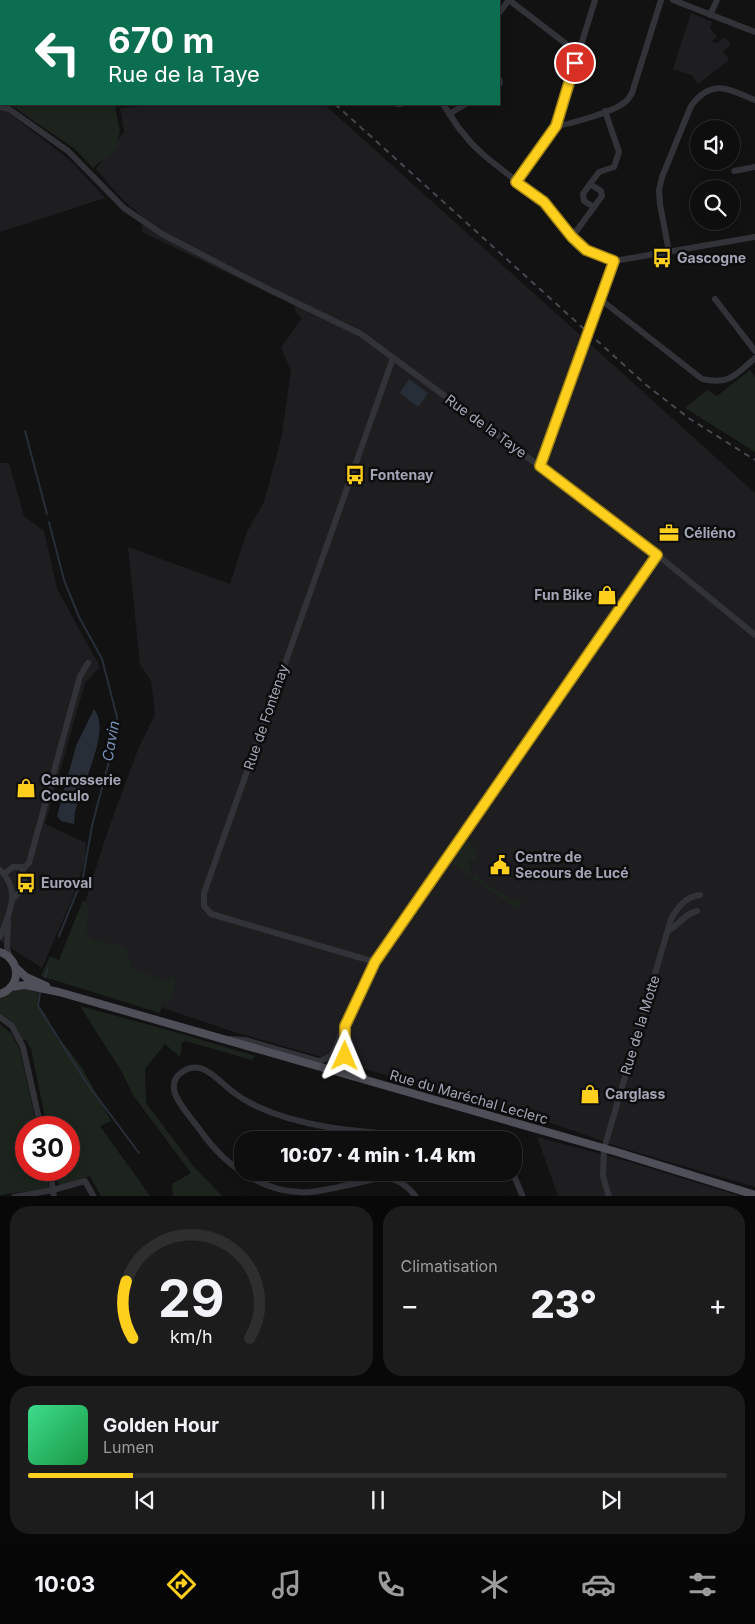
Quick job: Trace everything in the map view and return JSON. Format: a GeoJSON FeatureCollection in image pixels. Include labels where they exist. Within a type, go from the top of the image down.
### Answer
{"type":"FeatureCollection","features":[{"type":"Feature","properties":{"kind":"main road"},"geometry":{"type":"LineString","coordinates":[[0,952],[10,958],[16,968],[16,976],[11,987],[0,994]]}},
{"type":"Feature","properties":{"kind":"main road","name":"Rue du Maréchal Leclerc"},"geometry":{"type":"LineString","coordinates":[[16,968],[26,976],[59,992]]}},
{"type":"Feature","properties":{"kind":"main road","name":"Rue du Maréchal Leclerc"},"geometry":{"type":"LineString","coordinates":[[11,987],[25,985],[59,992],[604,1149],[755,1195]]}},
{"type":"Feature","properties":{"kind":"street"},"geometry":{"type":"LineString","coordinates":[[500,12],[509,0],[578,53]]}},
{"type":"Feature","properties":{"kind":"street"},"geometry":{"type":"LineString","coordinates":[[516,182],[556,126],[595,0]]}},
{"type":"Feature","properties":{"kind":"street"},"geometry":{"type":"LineString","coordinates":[[556,126],[570,124],[626,102],[632,92],[661,0]]}},
{"type":"Feature","properties":{"kind":"street"},"geometry":{"type":"LineString","coordinates":[[673,0],[755,32]]}},
{"type":"Feature","properties":{"kind":"street"},"geometry":{"type":"LineString","coordinates":[[710,15],[717,0]]}},
{"type":"Feature","properties":{"kind":"street"},"geometry":{"type":"LineString","coordinates":[[669,252],[660,204],[660,190],[662,177],[691,106],[705,92],[724,88],[755,100]]}},
{"type":"Feature","properties":{"kind":"street"},"geometry":{"type":"LineString","coordinates":[[444,105],[472,144],[516,182],[544,202],[572,237],[586,250],[614,261],[755,237]]}},
{"type":"Feature","properties":{"kind":"street"},"geometry":{"type":"LineString","coordinates":[[450,114],[464,105]]}},
{"type":"Feature","properties":{"kind":"street","name":"Rue de la Taye"},"geometry":{"type":"LineString","coordinates":[[0,106],[8,109],[68,151],[124,208],[162,234],[361,334],[657,555],[755,635]]}},
{"type":"Feature","properties":{"kind":"street"},"geometry":{"type":"LineString","coordinates":[[594,207],[584,200],[583,194],[600,172],[614,167],[619,152],[605,111]]}},
{"type":"Feature","properties":{"kind":"street"},"geometry":{"type":"LineString","coordinates":[[734,171],[755,167]]}},
{"type":"Feature","properties":{"kind":"street"},"geometry":{"type":"LineString","coordinates":[[572,237],[602,196],[601,191],[590,184]]}},
{"type":"Feature","properties":{"kind":"street"},"geometry":{"type":"LineString","coordinates":[[540,466],[614,261]]}},
{"type":"Feature","properties":{"kind":"street"},"geometry":{"type":"LineString","coordinates":[[600,298],[702,379],[723,381],[732,378],[755,358]]}},
{"type":"Feature","properties":{"kind":"street"},"geometry":{"type":"LineString","coordinates":[[715,299],[755,351]]}},
{"type":"Feature","properties":{"kind":"street","name":"Rue de Fontenay"},"geometry":{"type":"LineString","coordinates":[[375,962],[211,914],[204,906],[204,893],[393,358]]}},
{"type":"Feature","properties":{"kind":"street"},"geometry":{"type":"LineString","coordinates":[[215,1037],[245,1040],[318,1061],[327,1059],[332,1055],[375,962],[657,555]]}},
{"type":"Feature","properties":{"kind":"street"},"geometry":{"type":"LineString","coordinates":[[10,958],[7,948],[8,920],[13,898],[10,885],[2,872],[13,867],[22,868],[28,863],[80,676],[88,663]]}},
{"type":"Feature","properties":{"kind":"street"},"geometry":{"type":"LineString","coordinates":[[13,898],[19,894],[23,886],[22,868]]}},
{"type":"Feature","properties":{"kind":"street","name":"Rue de la Motte"},"geometry":{"type":"LineString","coordinates":[[609,1196],[603,1176],[604,1149],[668,931],[677,909],[685,900],[700,895]]}},
{"type":"Feature","properties":{"kind":"street"},"geometry":{"type":"LineString","coordinates":[[668,931],[677,926],[689,913],[697,911]]}},
{"type":"Feature","properties":{"kind":"street"},"geometry":{"type":"LineString","coordinates":[[0,937],[8,920]]}},
{"type":"Feature","properties":{"kind":"street"},"geometry":{"type":"LineString","coordinates":[[0,1017],[12,1026],[23,1047],[38,1116]]}},
{"type":"Feature","properties":{"kind":"street"},"geometry":{"type":"LineString","coordinates":[[333,1070],[342,1064],[345,1054],[345,1026]]}},
{"type":"Feature","properties":{"kind":"street"},"geometry":{"type":"LineString","coordinates":[[345,1054],[352,1070],[370,1081]]}},
{"type":"Feature","properties":{"kind":"street"},"geometry":{"type":"LineString","coordinates":[[234,1167],[218,1154],[177,1098],[174,1082],[180,1073],[189,1068],[202,1069],[236,1095],[254,1105],[292,1120],[367,1131]]}},
{"type":"Feature","properties":{"kind":"street"},"geometry":{"type":"LineString","coordinates":[[14,1196],[54,1193],[85,1181],[94,1196]]}},
{"type":"Feature","properties":{"kind":"street"},"geometry":{"type":"LineString","coordinates":[[257,1181],[293,1192],[311,1192],[369,1181]]}},
{"type":"Feature","properties":{"kind":"street"},"geometry":{"type":"LineString","coordinates":[[396,1181],[412,1190],[416,1196]]}},
{"type":"Feature","properties":{"kind":"street"},"geometry":{"type":"LineString","coordinates":[[516,1181],[523,1196]]}},
{"type":"Feature","properties":{"kind":"shaded area"},"geometry":{"type":"Polygon","coordinates":[[[691,13],[712,22],[710,28],[717,37],[712,41],[714,43],[725,37],[731,45],[723,51],[729,60],[698,84],[692,75],[673,69],[691,13]]]}},
{"type":"Feature","properties":{"kind":"shaded area"},"geometry":{"type":"Polygon","coordinates":[[[10,105],[127,105],[115,107],[120,131],[116,148],[93,168],[75,149],[10,105]]]}},
{"type":"Feature","properties":{"kind":"shaded area"},"geometry":{"type":"Polygon","coordinates":[[[146,105],[325,105],[755,493],[755,1187],[622,1148],[528,1115],[234,1032],[163,1008],[77,928],[108,830],[139,747],[155,714],[151,681],[140,664],[128,547],[230,584],[247,532],[264,502],[281,439],[291,371],[281,348],[302,318],[297,314],[294,305],[142,232],[143,217],[123,200],[96,169],[124,132],[120,108],[146,105]]]}},
{"type":"Feature","properties":{"kind":"shaded area"},"geometry":{"type":"Polygon","coordinates":[[[0,106],[71,161],[105,198],[0,232],[0,106]]]}},
{"type":"Feature","properties":{"kind":"shaded area"},"geometry":{"type":"Polygon","coordinates":[[[750,370],[755,377],[755,452],[685,408],[707,390],[717,396],[750,370]]]}},
{"type":"Feature","properties":{"kind":"shaded area"},"geometry":{"type":"Polygon","coordinates":[[[409,379],[428,393],[418,407],[400,393],[409,379]]]}},
{"type":"Feature","properties":{"kind":"shaded area","name":"Euroval"},"geometry":{"type":"Polygon","coordinates":[[[0,463],[9,463],[24,516],[44,531],[57,589],[100,667],[85,683],[45,824],[86,843],[85,861],[72,899],[42,968],[0,941],[0,463]]]}},
{"type":"Feature","properties":{"kind":"shaded area"},"geometry":{"type":"Polygon","coordinates":[[[94,709],[99,719],[99,731],[94,758],[75,811],[74,824],[61,821],[57,816],[76,746],[94,709]]]}},
{"type":"Feature","properties":{"kind":"shaded area"},"geometry":{"type":"Polygon","coordinates":[[[467,841],[474,846],[477,858],[475,861],[472,858],[468,864],[472,867],[469,873],[474,877],[477,874],[480,875],[478,878],[513,901],[516,897],[523,903],[518,910],[452,864],[467,841]]]}},
{"type":"Feature","properties":{"kind":"shaded area"},"geometry":{"type":"Polygon","coordinates":[[[83,900],[88,909],[87,930],[91,938],[124,948],[128,954],[131,968],[167,982],[171,976],[177,978],[170,1002],[163,1001],[160,1013],[41,976],[50,956],[59,960],[83,900]]]}},
{"type":"Feature","properties":{"kind":"shaded area"},"geometry":{"type":"Polygon","coordinates":[[[17,989],[39,993],[37,1003],[46,1015],[57,1039],[65,1045],[82,1068],[111,1121],[100,1126],[150,1196],[101,1196],[90,1176],[80,1179],[80,1116],[45,1116],[31,1049],[26,1040],[22,1040],[11,1021],[0,1013],[0,999],[17,989]]]}},
{"type":"Feature","properties":{"kind":"shaded area"},"geometry":{"type":"Polygon","coordinates":[[[80,1006],[255,1056],[252,1060],[186,1041],[182,1042],[180,1057],[165,1044],[145,1069],[146,1103],[194,1167],[222,1196],[173,1196],[172,1184],[191,1173],[133,1095],[122,1072],[80,1006]]]}},
{"type":"Feature","properties":{"kind":"shaded area"},"geometry":{"type":"Polygon","coordinates":[[[0,1024],[11,1033],[20,1050],[35,1116],[15,1116],[15,1181],[48,1181],[49,1188],[0,1195],[0,1024]]]}},
{"type":"Feature","properties":{"kind":"shaded area"},"geometry":{"type":"Polygon","coordinates":[[[537,1137],[616,1158],[740,1196],[558,1196],[537,1137]]]}},
{"type":"Feature","properties":{"kind":"shaded area"},"geometry":{"type":"Polygon","coordinates":[[[58,1181],[74,1181],[59,1186],[58,1181]]]}},
{"type":"Feature","properties":{"kind":"waterway","name":"Cavin"},"geometry":{"type":"LineString","coordinates":[[25,431],[47,514]]}},
{"type":"Feature","properties":{"kind":"waterway","name":"Cavin"},"geometry":{"type":"LineString","coordinates":[[49,522],[64,580],[79,617],[102,659],[117,717],[113,746],[92,826],[83,877],[59,936]]}},
{"type":"Feature","properties":{"kind":"waterway","name":"Cavin"},"geometry":{"type":"LineString","coordinates":[[45,977],[48,968]]}},
{"type":"Feature","properties":{"kind":"waterway"},"geometry":{"type":"LineString","coordinates":[[40,992],[38,1006],[86,1082],[139,1153]]}},
{"type":"Feature","properties":{"kind":"railway"},"geometry":{"type":"LineString","coordinates":[[336,105],[645,384],[690,419],[755,460]]}},
{"type":"Feature","properties":{"kind":"place","name":"Gascogne"},"geometry":{"type":"Point","coordinates":[662,258]}},
{"type":"Feature","properties":{"kind":"place","name":"Fontenay"},"geometry":{"type":"Point","coordinates":[355,475]}},
{"type":"Feature","properties":{"kind":"place","name":"Céliéno"},"geometry":{"type":"Point","coordinates":[669,533]}},
{"type":"Feature","properties":{"kind":"place","name":"Fun Bike"},"geometry":{"type":"Point","coordinates":[607,595]}},
{"type":"Feature","properties":{"kind":"place","name":"Carrosserie Coculo"},"geometry":{"type":"Point","coordinates":[26,788]}},
{"type":"Feature","properties":{"kind":"place","name":"Centre de Secours de Lucé"},"geometry":{"type":"Point","coordinates":[500,865]}},
{"type":"Feature","properties":{"kind":"place","name":"Euroval"},"geometry":{"type":"Point","coordinates":[26,883]}},
{"type":"Feature","properties":{"kind":"place","name":"Carglass"},"geometry":{"type":"Point","coordinates":[590,1094]}},
{"type":"Feature","properties":{"kind":"route"},"geometry":{"type":"LineString","coordinates":[[345,1056],[345,1026],[375,962],[657,555],[540,466],[614,261],[586,250],[572,237],[544,202],[516,182],[556,126],[575,63]]}}]}
